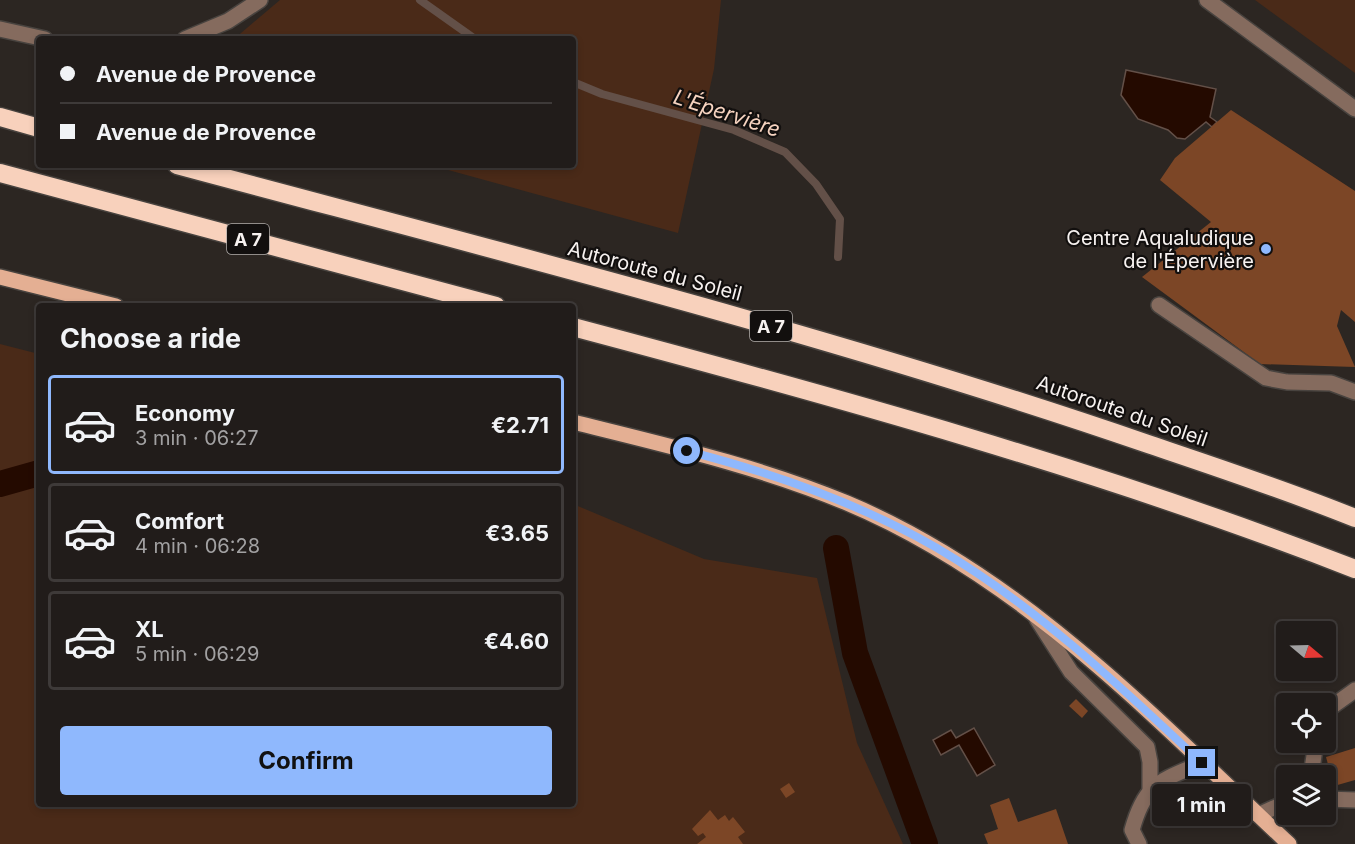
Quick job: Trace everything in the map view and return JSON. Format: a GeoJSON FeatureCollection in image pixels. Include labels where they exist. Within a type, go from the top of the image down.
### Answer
{"type":"FeatureCollection","features":[{"type":"Feature","properties":{"kind":"highway"},"geometry":{"type":"LineString","coordinates":[[0,117],[36,127]]}},
{"type":"Feature","properties":{"kind":"highway","name":"Autoroute du Soleil"},"geometry":{"type":"LineString","coordinates":[[188,168],[692,303],[1006,395],[1300,496],[1355,518]]}},
{"type":"Feature","properties":{"kind":"highway","name":"A 7"},"geometry":{"type":"LineString","coordinates":[[0,172],[485,303]]}},
{"type":"Feature","properties":{"kind":"highway"},"geometry":{"type":"LineString","coordinates":[[576,328],[990,444],[1286,542],[1355,569]]}},
{"type":"Feature","properties":{"kind":"main road"},"geometry":{"type":"LineString","coordinates":[[0,276],[104,303]]}},
{"type":"Feature","properties":{"kind":"main road"},"geometry":{"type":"LineString","coordinates":[[576,423],[732,462],[848,504],[937,548],[1034,614],[1112,678],[1289,844]]}},
{"type":"Feature","properties":{"kind":"street"},"geometry":{"type":"LineString","coordinates":[[192,36],[228,21],[260,0]]}},
{"type":"Feature","properties":{"kind":"street"},"geometry":{"type":"LineString","coordinates":[[1207,0],[1355,109]]}},
{"type":"Feature","properties":{"kind":"street"},"geometry":{"type":"LineString","coordinates":[[0,29],[36,37]]}},
{"type":"Feature","properties":{"kind":"street"},"geometry":{"type":"LineString","coordinates":[[1159,306],[1266,378],[1287,382],[1331,383],[1355,392]]}},
{"type":"Feature","properties":{"kind":"street"},"geometry":{"type":"LineString","coordinates":[[1034,614],[1071,672],[1147,747],[1150,762],[1150,789]]}},
{"type":"Feature","properties":{"kind":"street"},"geometry":{"type":"LineString","coordinates":[[1336,704],[1355,690]]}},
{"type":"Feature","properties":{"kind":"street"},"geometry":{"type":"LineString","coordinates":[[1139,844],[1132,830],[1138,807],[1150,789],[1202,763]]}},
{"type":"Feature","properties":{"kind":"street"},"geometry":{"type":"LineString","coordinates":[[1336,799],[1353,799]]}},
{"type":"Feature","properties":{"kind":"street"},"geometry":{"type":"LineString","coordinates":[[1258,815],[1276,807]]}},
{"type":"Feature","properties":{"kind":"shaded area"},"geometry":{"type":"Polygon","coordinates":[[[280,0],[721,0],[714,69],[678,233],[441,168],[576,168],[576,36],[238,36],[280,0]]]}},
{"type":"Feature","properties":{"kind":"shaded area"},"geometry":{"type":"Polygon","coordinates":[[[1255,0],[1355,0],[1355,73],[1255,0]]]}},
{"type":"Feature","properties":{"kind":"shaded area"},"geometry":{"type":"Polygon","coordinates":[[[1126,70],[1216,89],[1210,117],[1217,122],[1212,127],[1206,122],[1185,139],[1177,138],[1168,130],[1138,119],[1121,95],[1126,70]]]}},
{"type":"Feature","properties":{"kind":"shaded area"},"geometry":{"type":"Polygon","coordinates":[[[0,344],[36,353],[36,807],[576,807],[576,505],[704,559],[817,578],[857,743],[903,844],[0,844],[0,344]]]}},
{"type":"Feature","properties":{"kind":"shaded area"},"geometry":{"type":"Polygon","coordinates":[[[974,728],[995,765],[977,776],[959,745],[941,755],[933,740],[951,730],[956,738],[974,728]]]}},
{"type":"Feature","properties":{"kind":"building","name":"Centre Aqualudique de l'Épervière"},"geometry":{"type":"Polygon","coordinates":[[[1231,110],[1355,191],[1355,322],[1341,310],[1337,326],[1355,367],[1260,364],[1142,277],[1211,222],[1160,180],[1175,158],[1231,110]]]}},
{"type":"Feature","properties":{"kind":"building"},"geometry":{"type":"Polygon","coordinates":[[[1076,699],[1088,711],[1082,718],[1069,706],[1076,699]]]}},
{"type":"Feature","properties":{"kind":"building"},"geometry":{"type":"Polygon","coordinates":[[[1355,748],[1355,780],[1336,785],[1336,765],[1328,765],[1326,757],[1355,748]]]}},
{"type":"Feature","properties":{"kind":"building"},"geometry":{"type":"Polygon","coordinates":[[[789,783],[795,792],[786,798],[780,789],[789,783]]]}},
{"type":"Feature","properties":{"kind":"building"},"geometry":{"type":"Polygon","coordinates":[[[1009,798],[1018,822],[1056,809],[1068,844],[988,844],[984,834],[998,829],[990,805],[1009,798]]]}},
{"type":"Feature","properties":{"kind":"building"},"geometry":{"type":"Polygon","coordinates":[[[710,810],[718,820],[725,815],[729,821],[733,817],[745,832],[738,837],[743,844],[697,844],[706,837],[703,833],[698,836],[692,829],[710,810]]]}},
{"type":"Feature","properties":{"kind":"waterway","name":"L'Épervière"},"geometry":{"type":"LineString","coordinates":[[420,0],[471,36]]}},
{"type":"Feature","properties":{"kind":"waterway","name":"L'Épervière"},"geometry":{"type":"LineString","coordinates":[[576,83],[602,94],[734,130],[785,152],[816,184],[840,219],[838,257]]}},
{"type":"Feature","properties":{"kind":"waterway"},"geometry":{"type":"LineString","coordinates":[[0,484],[36,474]]}},
{"type":"Feature","properties":{"kind":"waterway"},"geometry":{"type":"LineString","coordinates":[[836,548],[855,653],[925,844]]}},
{"type":"Feature","properties":{"kind":"place","name":"Centre Aqualudique de l'Épervière"},"geometry":{"type":"Point","coordinates":[1266,249]}},
{"type":"Feature","properties":{"kind":"route"},"geometry":{"type":"LineString","coordinates":[[687,451],[732,462],[800,485],[848,504],[937,548],[1034,614],[1112,678],[1202,763]]}}]}
